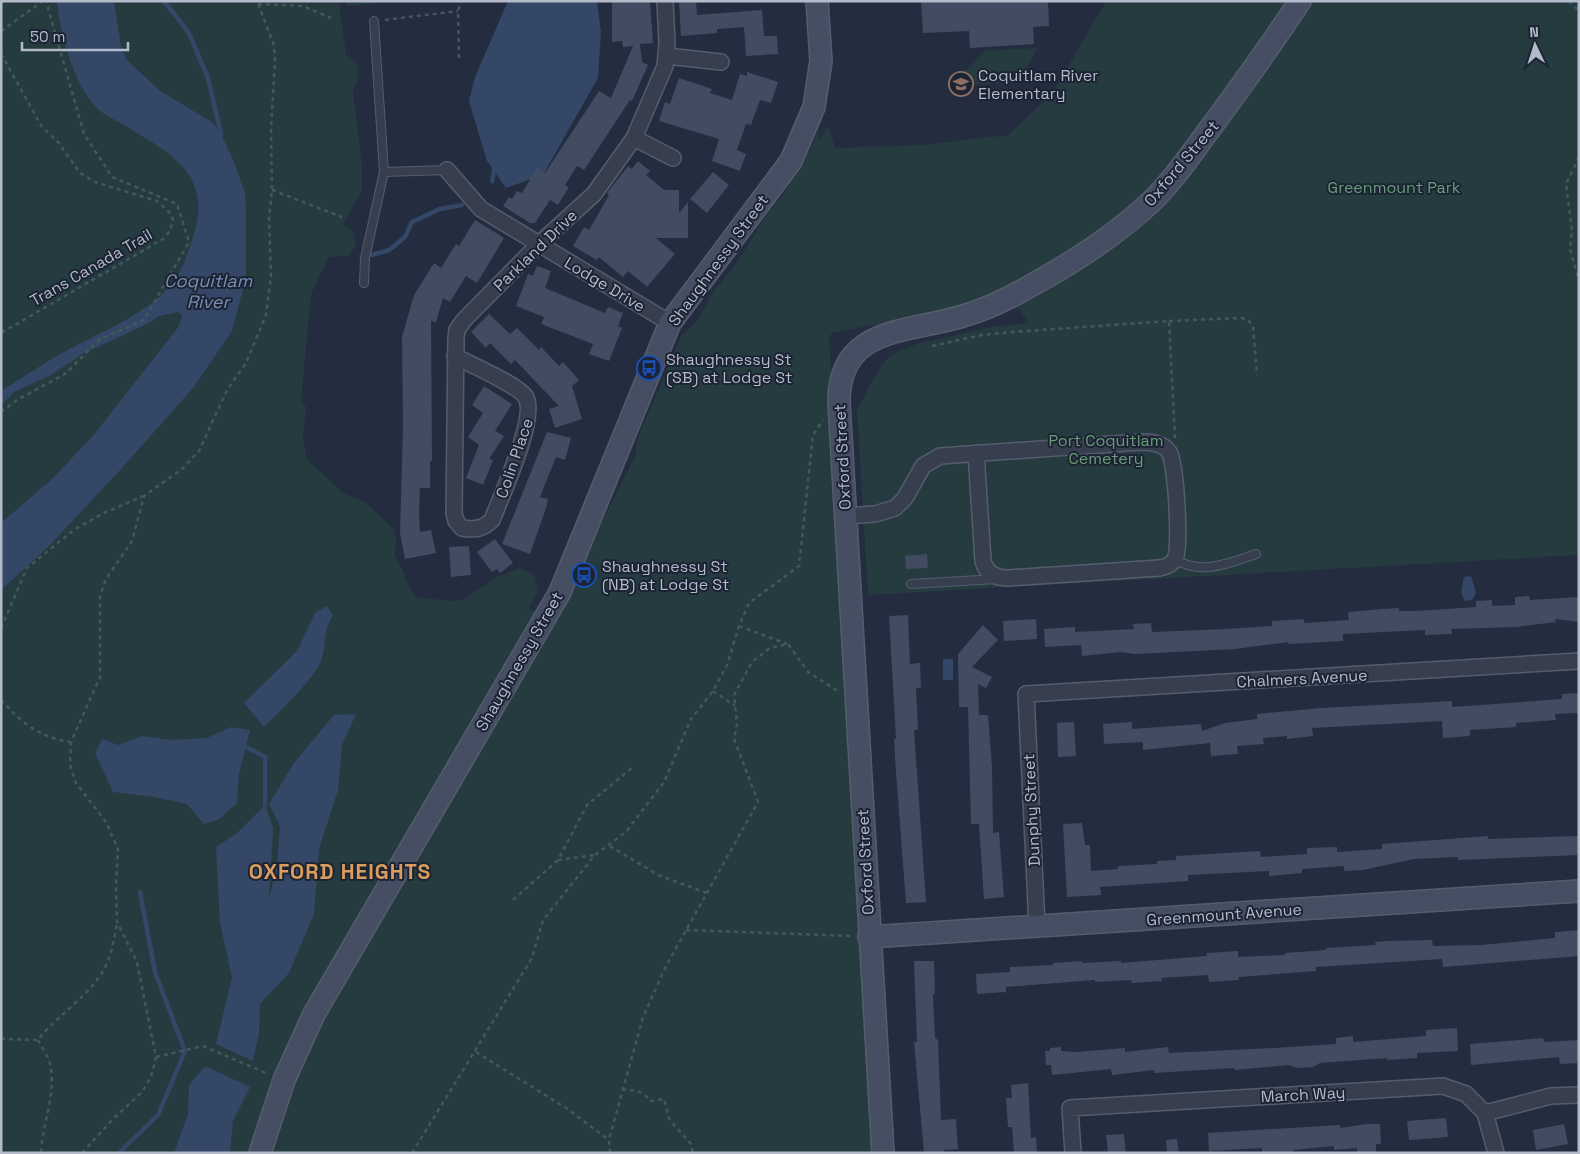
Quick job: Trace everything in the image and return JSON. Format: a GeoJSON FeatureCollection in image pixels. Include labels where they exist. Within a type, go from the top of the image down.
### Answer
{"type":"FeatureCollection","features":[{"type":"Feature","properties":{"kind":"street","name":"Parkland Drive"},"geometry":{"type":"LineString","coordinates":[[454,513],[455,356],[457,330],[539,244],[594,194],[634,138],[665,66],[667,56],[665,1]]}},
{"type":"Feature","properties":{"kind":"street","name":"Shaughnessy Street"},"geometry":{"type":"LineString","coordinates":[[260,1153],[284,1080],[314,1014],[559,594],[670,323],[791,161],[814,107],[821,61],[817,1]]}},
{"type":"Feature","properties":{"kind":"street","name":"Oxford Street"},"geometry":{"type":"LineString","coordinates":[[884,1153],[869,937],[845,516],[839,390],[844,369],[854,354],[876,338],[962,317],[1000,302],[1058,270],[1127,223],[1153,200],[1184,164],[1300,1]]}},
{"type":"Feature","properties":{"kind":"street"},"geometry":{"type":"LineString","coordinates":[[667,56],[721,62]]}},
{"type":"Feature","properties":{"kind":"street"},"geometry":{"type":"LineString","coordinates":[[634,138],[673,158]]}},
{"type":"Feature","properties":{"kind":"street","name":"Lodge Drive"},"geometry":{"type":"LineString","coordinates":[[447,170],[481,209],[670,323]]}},
{"type":"Feature","properties":{"kind":"street","name":"Colin Place"},"geometry":{"type":"LineString","coordinates":[[454,513],[456,521],[462,528],[478,529],[486,526],[492,520],[528,424],[530,413],[528,401],[520,392],[455,356]]}},
{"type":"Feature","properties":{"kind":"street"},"geometry":{"type":"LineString","coordinates":[[845,516],[889,511],[905,498],[921,470],[930,460],[940,456],[976,453],[1141,442],[1157,443],[1166,449],[1172,459],[1174,468],[1178,542],[1175,559],[1172,563],[1159,568],[1008,578],[990,574],[983,560],[976,453]]}},
{"type":"Feature","properties":{"kind":"street","name":"Chalmers Avenue"},"geometry":{"type":"LineString","coordinates":[[1026,694],[1579,661]]}},
{"type":"Feature","properties":{"kind":"street","name":"Dunphy Street"},"geometry":{"type":"LineString","coordinates":[[1026,694],[1037,926]]}},
{"type":"Feature","properties":{"kind":"street","name":"Greenmount Avenue"},"geometry":{"type":"LineString","coordinates":[[869,937],[1579,891]]}},
{"type":"Feature","properties":{"kind":"street","name":"March Way"},"geometry":{"type":"LineString","coordinates":[[1073,1153],[1070,1108],[1444,1086],[1466,1094],[1484,1113],[1496,1153]]}},
{"type":"Feature","properties":{"kind":"street"},"geometry":{"type":"LineString","coordinates":[[1484,1113],[1551,1096],[1579,1094]]}},
{"type":"Feature","properties":{"kind":"lane"},"geometry":{"type":"LineString","coordinates":[[364,283],[365,258],[384,172],[374,21]]}},
{"type":"Feature","properties":{"kind":"lane"},"geometry":{"type":"LineString","coordinates":[[384,172],[447,170]]}},
{"type":"Feature","properties":{"kind":"lane"},"geometry":{"type":"LineString","coordinates":[[1175,559],[1189,567],[1210,567],[1256,554]]}},
{"type":"Feature","properties":{"kind":"lane"},"geometry":{"type":"LineString","coordinates":[[911,584],[1008,578]]}},
{"type":"Feature","properties":{"kind":"path"},"geometry":{"type":"LineString","coordinates":[[1,30],[44,1],[84,134],[112,176],[177,204],[189,242],[144,320],[99,340],[65,374],[17,400],[1,412]]}},
{"type":"Feature","properties":{"kind":"path"},"geometry":{"type":"LineString","coordinates":[[459,58],[458,11],[461,1]]}},
{"type":"Feature","properties":{"kind":"path"},"geometry":{"type":"LineString","coordinates":[[1569,1],[1579,11]]}},
{"type":"Feature","properties":{"kind":"path"},"geometry":{"type":"LineString","coordinates":[[1,628],[27,568],[75,529],[104,513],[144,496],[182,469],[199,451],[227,390],[246,363],[266,315],[269,295],[271,276],[268,218],[272,190],[271,130],[274,45],[257,2],[303,6],[332,18]]}},
{"type":"Feature","properties":{"kind":"path"},"geometry":{"type":"LineString","coordinates":[[374,21],[458,11]]}},
{"type":"Feature","properties":{"kind":"path","name":"Trans Canada Trail"},"geometry":{"type":"LineString","coordinates":[[1,54],[42,127],[58,142],[80,173],[95,182],[157,201],[166,209],[173,220],[170,231],[163,239],[1,333]]}},
{"type":"Feature","properties":{"kind":"path"},"geometry":{"type":"LineString","coordinates":[[1579,157],[1566,184],[1572,230],[1570,249],[1579,280]]}},
{"type":"Feature","properties":{"kind":"path"},"geometry":{"type":"LineString","coordinates":[[272,190],[342,216]]}},
{"type":"Feature","properties":{"kind":"path"},"geometry":{"type":"LineString","coordinates":[[932,346],[982,335],[1012,332],[1241,318],[1247,320],[1253,326],[1257,375]]}},
{"type":"Feature","properties":{"kind":"path"},"geometry":{"type":"LineString","coordinates":[[1166,449],[1175,438],[1169,321]]}},
{"type":"Feature","properties":{"kind":"path"},"geometry":{"type":"LineString","coordinates":[[412,1153],[476,1052],[532,958],[543,920],[596,855],[626,832],[664,782],[691,719],[713,691],[727,666],[739,626],[749,602],[799,566],[812,435],[823,419]]}},
{"type":"Feature","properties":{"kind":"path"},"geometry":{"type":"LineString","coordinates":[[38,1040],[51,1023],[97,980],[104,969],[117,922],[118,850],[106,822],[76,784],[70,765],[71,742],[100,677],[100,596],[106,579],[132,541],[144,496]]}},
{"type":"Feature","properties":{"kind":"path"},"geometry":{"type":"LineString","coordinates":[[739,626],[788,644],[808,672],[841,693],[855,692]]}},
{"type":"Feature","properties":{"kind":"path"},"geometry":{"type":"LineString","coordinates":[[610,1153],[609,1140],[643,1017],[666,966],[758,802],[734,739],[737,724],[734,695],[752,662],[770,648],[788,644]]}},
{"type":"Feature","properties":{"kind":"path"},"geometry":{"type":"LineString","coordinates":[[713,691],[735,706]]}},
{"type":"Feature","properties":{"kind":"path"},"geometry":{"type":"LineString","coordinates":[[1,700],[24,724],[40,734],[71,742]]}},
{"type":"Feature","properties":{"kind":"path"},"geometry":{"type":"LineString","coordinates":[[513,900],[558,860],[587,805],[633,767]]}},
{"type":"Feature","properties":{"kind":"path"},"geometry":{"type":"LineString","coordinates":[[610,846],[658,876],[707,893]]}},
{"type":"Feature","properties":{"kind":"path"},"geometry":{"type":"LineString","coordinates":[[558,860],[596,855]]}},
{"type":"Feature","properties":{"kind":"path"},"geometry":{"type":"LineString","coordinates":[[82,1153],[111,1121],[142,1092],[151,1077],[156,1056],[137,962],[117,922]]}},
{"type":"Feature","properties":{"kind":"path"},"geometry":{"type":"LineString","coordinates":[[686,930],[869,937]]}},
{"type":"Feature","properties":{"kind":"path"},"geometry":{"type":"LineString","coordinates":[[1,1039],[38,1040]]}},
{"type":"Feature","properties":{"kind":"path"},"geometry":{"type":"LineString","coordinates":[[38,1040],[50,1062],[52,1078],[42,1132],[41,1153]]}},
{"type":"Feature","properties":{"kind":"path"},"geometry":{"type":"LineString","coordinates":[[156,1056],[203,1046],[284,1080]]}},
{"type":"Feature","properties":{"kind":"path"},"geometry":{"type":"LineString","coordinates":[[476,1052],[566,1108],[609,1140]]}},
{"type":"Feature","properties":{"kind":"path"},"geometry":{"type":"LineString","coordinates":[[622,1089],[643,1092],[647,1094],[650,1101],[664,1099],[670,1119],[691,1144],[692,1153]]}},
{"type":"Feature","properties":{"kind":"green space"},"geometry":{"type":"Polygon","coordinates":[[[1,1],[339,1],[346,55],[358,65],[359,74],[353,92],[362,167],[362,190],[343,224],[353,231],[356,246],[348,256],[329,257],[311,294],[301,401],[306,407],[303,436],[307,459],[343,493],[366,503],[394,529],[396,537],[395,556],[415,597],[452,601],[464,599],[497,577],[520,568],[534,574],[538,592],[528,609],[554,616],[635,457],[638,437],[682,335],[696,322],[714,291],[738,261],[768,213],[783,195],[810,151],[818,130],[820,141],[828,125],[835,148],[922,145],[1008,135],[1053,93],[1106,1],[1579,1],[1579,555],[868,595],[857,410],[877,372],[886,360],[895,353],[919,343],[997,326],[1029,323],[1006,290],[943,311],[833,333],[829,336],[878,1153],[1,1153],[1,1]]]}},
{"type":"Feature","properties":{"kind":"green space"},"geometry":{"type":"Polygon","coordinates":[[[346,1],[399,1],[346,6],[346,1]]]}},
{"type":"Feature","properties":{"kind":"green space"},"geometry":{"type":"Polygon","coordinates":[[[1037,48],[1021,79],[1006,83],[972,85],[961,75],[986,51],[1037,48]]]}},
{"type":"Feature","properties":{"kind":"water","name":"Coquitlam River"},"geometry":{"type":"Polygon","coordinates":[[[57,1],[114,1],[121,47],[127,60],[159,90],[213,123],[221,134],[245,193],[246,273],[232,331],[193,388],[48,547],[1,590],[1,523],[51,480],[92,437],[177,329],[183,316],[178,312],[159,316],[147,324],[84,353],[51,375],[14,392],[1,405],[1,391],[58,356],[125,320],[158,298],[171,284],[180,270],[193,237],[198,215],[198,197],[193,181],[184,168],[157,145],[107,116],[89,99],[75,73],[65,44],[57,1]]]}},
{"type":"Feature","properties":{"kind":"water"},"geometry":{"type":"Polygon","coordinates":[[[508,1],[597,1],[601,32],[598,78],[543,175],[506,188],[487,161],[469,101],[475,77],[508,1]]]}},
{"type":"Feature","properties":{"kind":"water"},"geometry":{"type":"Polygon","coordinates":[[[1471,576],[1476,593],[1472,600],[1465,601],[1461,593],[1464,577],[1471,576]]]}},
{"type":"Feature","properties":{"kind":"water"},"geometry":{"type":"Polygon","coordinates":[[[327,606],[333,615],[327,627],[320,663],[316,671],[264,727],[244,703],[297,651],[315,613],[327,606]]]}},
{"type":"Feature","properties":{"kind":"water"},"geometry":{"type":"Polygon","coordinates":[[[943,659],[953,659],[953,680],[943,680],[943,659]]]}},
{"type":"Feature","properties":{"kind":"water"},"geometry":{"type":"Polygon","coordinates":[[[356,714],[342,745],[338,790],[319,849],[314,914],[289,973],[260,1004],[259,1033],[253,1061],[216,1044],[232,978],[220,923],[216,847],[236,834],[265,805],[273,828],[269,899],[277,866],[280,826],[269,804],[294,763],[334,715],[356,714]]]}},
{"type":"Feature","properties":{"kind":"water"},"geometry":{"type":"Polygon","coordinates":[[[231,727],[250,730],[239,773],[237,803],[218,820],[204,824],[187,804],[154,797],[113,792],[95,753],[102,739],[118,745],[142,736],[171,740],[207,738],[231,727]]]}},
{"type":"Feature","properties":{"kind":"water"},"geometry":{"type":"Polygon","coordinates":[[[205,1066],[250,1087],[233,1121],[230,1153],[174,1153],[188,1114],[189,1085],[205,1066]]]}},
{"type":"Feature","properties":{"kind":"building"},"geometry":{"type":"Polygon","coordinates":[[[612,1],[650,1],[653,43],[640,44],[642,62],[648,65],[632,101],[630,100],[584,170],[577,166],[565,185],[569,187],[558,205],[550,200],[535,223],[530,223],[503,206],[509,197],[512,199],[517,191],[522,193],[537,168],[545,173],[599,91],[611,98],[633,46],[623,47],[622,41],[612,42],[612,1]]]}},
{"type":"Feature","properties":{"kind":"building"},"geometry":{"type":"Polygon","coordinates":[[[679,1],[696,1],[697,15],[762,10],[764,36],[777,36],[778,54],[746,56],[744,27],[717,29],[717,33],[681,36],[679,1]]]}},
{"type":"Feature","properties":{"kind":"building"},"geometry":{"type":"Polygon","coordinates":[[[921,1],[1048,1],[1049,26],[1033,27],[1034,44],[970,48],[969,31],[923,33],[921,1]]]}},
{"type":"Feature","properties":{"kind":"building"},"geometry":{"type":"Polygon","coordinates":[[[747,72],[778,82],[771,103],[760,100],[751,125],[746,124],[737,150],[746,154],[740,171],[712,161],[719,139],[659,121],[665,102],[670,104],[679,78],[712,89],[710,93],[732,100],[740,74],[747,76],[747,72]]]}},
{"type":"Feature","properties":{"kind":"building"},"geometry":{"type":"Polygon","coordinates":[[[638,161],[650,171],[646,175],[664,190],[679,190],[679,213],[688,202],[688,238],[656,238],[675,254],[647,287],[628,271],[623,277],[599,257],[597,260],[573,246],[584,227],[589,230],[609,195],[607,193],[628,166],[632,169],[638,161]]]}},
{"type":"Feature","properties":{"kind":"building"},"geometry":{"type":"Polygon","coordinates":[[[713,172],[729,185],[707,213],[690,199],[713,172]]]}},
{"type":"Feature","properties":{"kind":"building"},"geometry":{"type":"Polygon","coordinates":[[[475,220],[504,238],[477,283],[466,276],[450,302],[443,298],[436,322],[431,321],[432,461],[430,461],[430,488],[420,488],[419,513],[420,532],[431,530],[436,553],[405,559],[400,533],[403,428],[402,337],[414,295],[434,263],[441,268],[456,244],[459,246],[475,220]]]}},
{"type":"Feature","properties":{"kind":"building"},"geometry":{"type":"Polygon","coordinates":[[[537,266],[551,271],[545,288],[605,313],[608,307],[623,313],[618,326],[622,328],[609,361],[589,354],[593,344],[541,324],[544,317],[516,306],[528,274],[533,276],[537,266]]]}},
{"type":"Feature","properties":{"kind":"building"},"geometry":{"type":"Polygon","coordinates":[[[489,314],[510,334],[517,328],[539,350],[541,347],[559,366],[563,362],[579,380],[572,386],[582,419],[555,428],[549,409],[559,406],[515,360],[511,364],[490,343],[486,348],[471,332],[489,314]]]}},
{"type":"Feature","properties":{"kind":"building"},"geometry":{"type":"Polygon","coordinates":[[[484,386],[512,404],[495,431],[504,436],[489,459],[493,460],[483,485],[466,478],[479,445],[468,437],[483,413],[472,405],[484,386]]]}},
{"type":"Feature","properties":{"kind":"building"},"geometry":{"type":"Polygon","coordinates":[[[547,432],[571,438],[565,460],[556,457],[540,497],[548,499],[530,554],[502,544],[547,432]]]}},
{"type":"Feature","properties":{"kind":"building"},"geometry":{"type":"Polygon","coordinates":[[[495,539],[513,563],[500,573],[497,569],[492,572],[477,552],[495,539]]]}},
{"type":"Feature","properties":{"kind":"building"},"geometry":{"type":"Polygon","coordinates":[[[469,546],[471,575],[451,577],[449,547],[469,546]]]}},
{"type":"Feature","properties":{"kind":"building"},"geometry":{"type":"Polygon","coordinates":[[[927,554],[928,568],[906,569],[905,556],[927,554]]]}},
{"type":"Feature","properties":{"kind":"building"},"geometry":{"type":"Polygon","coordinates":[[[1529,596],[1530,600],[1579,597],[1579,622],[1555,619],[1556,622],[1516,627],[1451,629],[1452,634],[1425,635],[1425,630],[1343,634],[1343,641],[1288,644],[1288,642],[1235,649],[1135,654],[1121,652],[1082,656],[1081,645],[1045,647],[1044,629],[1075,627],[1075,632],[1134,629],[1133,624],[1151,623],[1152,632],[1272,626],[1272,621],[1304,619],[1304,623],[1349,620],[1348,612],[1399,608],[1399,611],[1417,611],[1476,607],[1476,601],[1492,600],[1492,606],[1515,605],[1515,597],[1529,596]]]}},
{"type":"Feature","properties":{"kind":"building"},"geometry":{"type":"Polygon","coordinates":[[[908,615],[910,664],[920,663],[921,688],[916,688],[918,730],[914,730],[926,902],[906,903],[894,739],[896,739],[889,616],[908,615]]]}},
{"type":"Feature","properties":{"kind":"building"},"geometry":{"type":"Polygon","coordinates":[[[1036,619],[1037,639],[1004,641],[1003,621],[1036,619]]]}},
{"type":"Feature","properties":{"kind":"building"},"geometry":{"type":"Polygon","coordinates":[[[983,625],[998,640],[972,667],[992,677],[986,688],[978,684],[979,715],[988,715],[992,767],[993,833],[999,832],[1004,897],[984,899],[979,824],[971,824],[968,707],[959,707],[958,654],[983,625]]]}},
{"type":"Feature","properties":{"kind":"building"},"geometry":{"type":"Polygon","coordinates":[[[1579,693],[1579,713],[1555,714],[1556,720],[1516,723],[1516,727],[1470,730],[1470,736],[1443,738],[1442,721],[1312,728],[1313,736],[1287,739],[1287,736],[1263,738],[1264,744],[1237,746],[1238,754],[1211,756],[1210,743],[1143,750],[1143,742],[1104,744],[1103,724],[1132,722],[1132,729],[1201,724],[1202,731],[1225,723],[1257,719],[1257,714],[1321,708],[1452,701],[1452,707],[1562,699],[1562,694],[1579,693]]]}},
{"type":"Feature","properties":{"kind":"building"},"geometry":{"type":"Polygon","coordinates":[[[1074,722],[1076,756],[1058,757],[1057,723],[1074,722]]]}},
{"type":"Feature","properties":{"kind":"building"},"geometry":{"type":"Polygon","coordinates":[[[1082,823],[1085,845],[1090,845],[1091,871],[1118,869],[1118,866],[1157,864],[1157,861],[1176,860],[1176,856],[1260,851],[1261,857],[1307,854],[1307,848],[1337,847],[1337,852],[1382,849],[1382,844],[1488,836],[1488,839],[1579,836],[1579,855],[1458,860],[1458,857],[1414,859],[1363,870],[1344,871],[1344,866],[1302,869],[1302,873],[1269,876],[1269,871],[1188,875],[1188,881],[1100,887],[1101,895],[1067,897],[1063,824],[1082,823]]]}},
{"type":"Feature","properties":{"kind":"building"},"geometry":{"type":"Polygon","coordinates":[[[1579,930],[1579,956],[1443,967],[1442,959],[1316,967],[1316,971],[1239,977],[1239,980],[1209,982],[1208,975],[1161,978],[1162,981],[1132,983],[1131,980],[1095,982],[1095,980],[1006,987],[1006,992],[977,994],[976,974],[1010,972],[1010,967],[1053,965],[1053,963],[1082,961],[1082,963],[1121,961],[1121,963],[1207,956],[1207,953],[1238,951],[1238,957],[1285,955],[1285,953],[1326,950],[1326,948],[1376,945],[1375,942],[1388,941],[1432,940],[1433,946],[1482,945],[1555,938],[1555,932],[1579,930]]]}},
{"type":"Feature","properties":{"kind":"building"},"geometry":{"type":"Polygon","coordinates":[[[914,961],[934,961],[935,994],[933,994],[935,1038],[938,1040],[941,1120],[956,1119],[958,1149],[944,1150],[944,1153],[924,1153],[914,1042],[917,1042],[914,961]]]}},
{"type":"Feature","properties":{"kind":"building"},"geometry":{"type":"Polygon","coordinates":[[[1457,1028],[1458,1051],[1417,1053],[1417,1058],[1387,1060],[1387,1058],[1320,1063],[1313,1067],[1297,1068],[1288,1065],[1235,1070],[1234,1068],[1154,1073],[1154,1070],[1112,1075],[1111,1069],[1052,1075],[1051,1065],[1046,1065],[1045,1051],[1050,1051],[1050,1048],[1061,1047],[1061,1051],[1076,1052],[1125,1048],[1125,1052],[1168,1047],[1169,1053],[1274,1048],[1336,1044],[1336,1038],[1353,1036],[1353,1042],[1426,1036],[1426,1030],[1457,1028]]]}},
{"type":"Feature","properties":{"kind":"building"},"geometry":{"type":"Polygon","coordinates":[[[1543,1038],[1544,1042],[1579,1040],[1579,1063],[1560,1064],[1559,1057],[1471,1065],[1470,1044],[1543,1038]]]}},
{"type":"Feature","properties":{"kind":"building"},"geometry":{"type":"Polygon","coordinates":[[[1028,1083],[1031,1138],[1036,1137],[1037,1153],[1014,1153],[1012,1127],[1008,1127],[1006,1098],[1012,1098],[1011,1085],[1028,1083]]]}},
{"type":"Feature","properties":{"kind":"building"},"geometry":{"type":"Polygon","coordinates":[[[1446,1118],[1448,1137],[1409,1140],[1407,1121],[1446,1118]]]}},
{"type":"Feature","properties":{"kind":"building"},"geometry":{"type":"Polygon","coordinates":[[[1380,1124],[1381,1144],[1376,1144],[1376,1153],[1357,1153],[1357,1148],[1334,1150],[1334,1146],[1281,1153],[1262,1153],[1262,1148],[1209,1151],[1208,1133],[1340,1125],[1340,1128],[1380,1124]]]}},
{"type":"Feature","properties":{"kind":"building"},"geometry":{"type":"Polygon","coordinates":[[[1564,1124],[1568,1144],[1536,1150],[1533,1130],[1564,1124]]]}},
{"type":"Feature","properties":{"kind":"building"},"geometry":{"type":"Polygon","coordinates":[[[1124,1134],[1126,1153],[1108,1153],[1106,1135],[1124,1134]]]}},
{"type":"Feature","properties":{"kind":"building"},"geometry":{"type":"Polygon","coordinates":[[[1177,1139],[1179,1153],[1167,1153],[1166,1140],[1177,1139]]]}},
{"type":"Feature","properties":{"kind":"waterway"},"geometry":{"type":"LineString","coordinates":[[164,1],[189,33],[208,78],[221,134],[220,139]]}},
{"type":"Feature","properties":{"kind":"waterway"},"geometry":{"type":"LineString","coordinates":[[492,181],[495,166]]}},
{"type":"Feature","properties":{"kind":"waterway"},"geometry":{"type":"LineString","coordinates":[[372,255],[389,250],[405,237],[412,222],[440,209],[462,205]]}},
{"type":"Feature","properties":{"kind":"waterway"},"geometry":{"type":"LineString","coordinates":[[246,747],[265,757],[265,805]]}},
{"type":"Feature","properties":{"kind":"waterway"},"geometry":{"type":"LineString","coordinates":[[119,1153],[158,1115],[185,1051],[155,972],[140,892]]}},
{"type":"Feature","properties":{"kind":"place","name":"Coquitlam River Elementary"},"geometry":{"type":"Point","coordinates":[961,84]}},
{"type":"Feature","properties":{"kind":"place","name":"Shaughnessy St (SB) at Lodge St"},"geometry":{"type":"Point","coordinates":[649,368]}},
{"type":"Feature","properties":{"kind":"place","name":"Shaughnessy St (NB) at Lodge St"},"geometry":{"type":"Point","coordinates":[584,575]}},
{"type":"Feature","properties":{"kind":"district","name":"OXFORD HEIGHTS"},"geometry":{"type":"Point","coordinates":[340,872]}},
{"type":"Feature","properties":{"kind":"park label","name":"Greenmount Park"},"geometry":{"type":"Point","coordinates":[1394,187]}},
{"type":"Feature","properties":{"kind":"park label","name":"Port Coquitlam Cemetery"},"geometry":{"type":"Point","coordinates":[1106,449]}}]}
